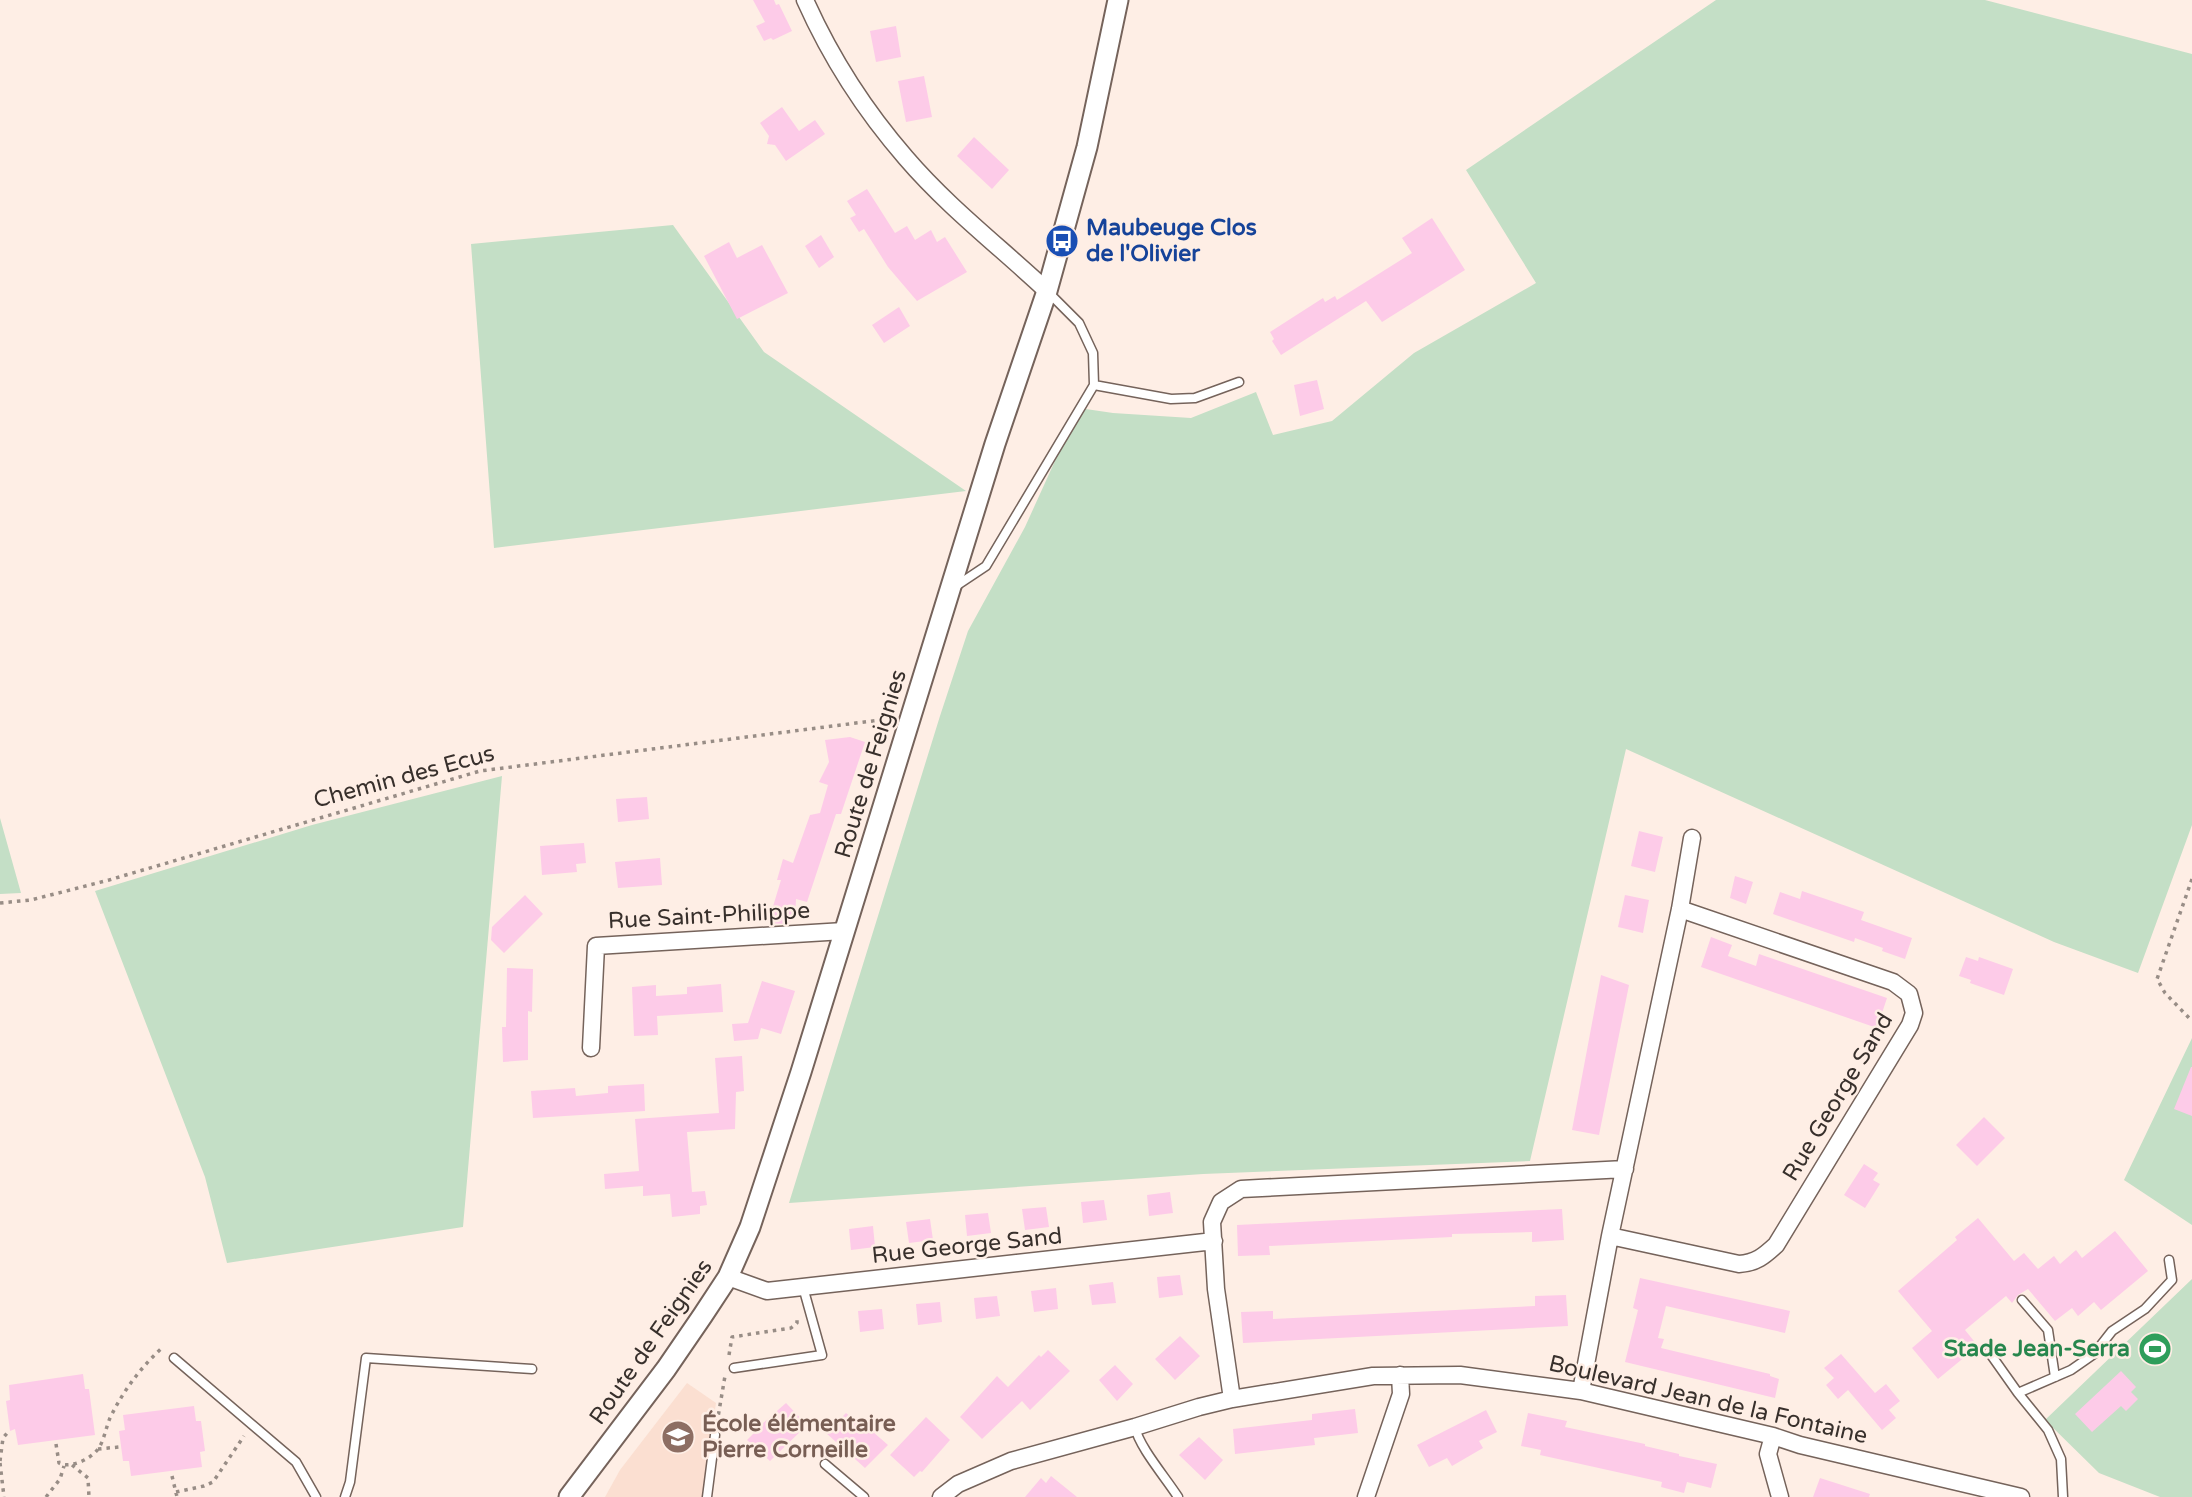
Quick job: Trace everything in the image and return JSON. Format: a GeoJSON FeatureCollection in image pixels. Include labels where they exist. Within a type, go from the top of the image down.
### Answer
{"type":"FeatureCollection","features":[{"type":"Feature","properties":{"kind":"street"},"geometry":{"type":"LineString","coordinates":[[805,0],[826,43],[856,90],[906,158],[951,204],[1047,291]]}},
{"type":"Feature","properties":{"kind":"street","name":"Route de Feignies"},"geometry":{"type":"LineString","coordinates":[[569,1497],[666,1369],[728,1277],[750,1227],[907,732],[995,443],[1047,291],[1087,147],[1118,0]]}},
{"type":"Feature","properties":{"kind":"street"},"geometry":{"type":"LineString","coordinates":[[1581,1391],[1692,838]]}},
{"type":"Feature","properties":{"kind":"street","name":"Rue George Sand"},"geometry":{"type":"LineString","coordinates":[[1610,1237],[1739,1264],[1752,1264],[1763,1256],[1776,1245],[1784,1233],[1910,1025],[1914,1013],[1909,994],[1893,982],[1680,908]]}},
{"type":"Feature","properties":{"kind":"street","name":"Rue Saint-Philippe"},"geometry":{"type":"LineString","coordinates":[[591,1048],[596,946],[844,931]]}},
{"type":"Feature","properties":{"kind":"street"},"geometry":{"type":"LineString","coordinates":[[1232,1399],[1216,1289],[1212,1222],[1222,1202],[1241,1188],[1625,1169]]}},
{"type":"Feature","properties":{"kind":"street","name":"Rue George Sand"},"geometry":{"type":"LineString","coordinates":[[728,1277],[767,1291],[1214,1241]]}},
{"type":"Feature","properties":{"kind":"street"},"geometry":{"type":"LineString","coordinates":[[1366,1497],[1401,1394],[1400,1375]]}},
{"type":"Feature","properties":{"kind":"street","name":"Boulevard Jean de la Fontaine"},"geometry":{"type":"LineString","coordinates":[[941,1497],[963,1490],[1010,1461],[1232,1399],[1373,1376],[1460,1375],[1581,1391],[2015,1497]]}},
{"type":"Feature","properties":{"kind":"street"},"geometry":{"type":"LineString","coordinates":[[1773,1436],[1768,1454],[1780,1497]]}},
{"type":"Feature","properties":{"kind":"lane"},"geometry":{"type":"LineString","coordinates":[[951,589],[972,578],[986,566],[1094,385],[1093,353],[1079,323],[1047,291]]}},
{"type":"Feature","properties":{"kind":"lane"},"geometry":{"type":"LineString","coordinates":[[1094,385],[1171,399],[1195,398],[1239,382]]}},
{"type":"Feature","properties":{"kind":"lane"},"geometry":{"type":"LineString","coordinates":[[2018,1393],[2071,1370],[2094,1354],[2112,1331],[2145,1308],[2172,1280],[2169,1260]]}},
{"type":"Feature","properties":{"kind":"lane"},"geometry":{"type":"LineString","coordinates":[[730,1369],[822,1354],[799,1288]]}},
{"type":"Feature","properties":{"kind":"lane"},"geometry":{"type":"LineString","coordinates":[[2022,1300],[2048,1330],[2055,1377]]}},
{"type":"Feature","properties":{"kind":"lane"},"geometry":{"type":"LineString","coordinates":[[1989,1352],[2048,1430],[2061,1459],[2063,1497]]}},
{"type":"Feature","properties":{"kind":"lane"},"geometry":{"type":"LineString","coordinates":[[174,1359],[296,1462],[316,1497]]}},
{"type":"Feature","properties":{"kind":"lane"},"geometry":{"type":"LineString","coordinates":[[345,1497],[350,1482],[366,1359],[532,1369]]}},
{"type":"Feature","properties":{"kind":"lane"},"geometry":{"type":"LineString","coordinates":[[1135,1427],[1137,1439],[1178,1497]]}},
{"type":"Feature","properties":{"kind":"lane"},"geometry":{"type":"LineString","coordinates":[[707,1497],[715,1435]]}},
{"type":"Feature","properties":{"kind":"lane"},"geometry":{"type":"LineString","coordinates":[[825,1464],[864,1497]]}},
{"type":"Feature","properties":{"kind":"path","name":"Chemin des Ecus"},"geometry":{"type":"LineString","coordinates":[[0,904],[31,900],[110,880],[480,771],[880,720],[907,732]]}},
{"type":"Feature","properties":{"kind":"path"},"geometry":{"type":"LineString","coordinates":[[2192,879],[2157,979],[2165,993],[2192,1021]]}},
{"type":"Feature","properties":{"kind":"path"},"geometry":{"type":"LineString","coordinates":[[715,1435],[730,1369],[733,1338],[791,1328],[797,1323],[799,1288]]}},
{"type":"Feature","properties":{"kind":"path"},"geometry":{"type":"LineString","coordinates":[[98,1449],[111,1415],[143,1364],[163,1347]]}},
{"type":"Feature","properties":{"kind":"path"},"geometry":{"type":"LineString","coordinates":[[172,1476],[176,1495],[214,1482],[250,1425]]}},
{"type":"Feature","properties":{"kind":"path"},"geometry":{"type":"LineString","coordinates":[[4,1497],[0,1462],[3,1438],[8,1432]]}},
{"type":"Feature","properties":{"kind":"path"},"geometry":{"type":"LineString","coordinates":[[56,1444],[59,1463],[64,1466],[72,1465],[98,1449],[119,1447]]}},
{"type":"Feature","properties":{"kind":"path"},"geometry":{"type":"LineString","coordinates":[[72,1465],[88,1479],[89,1497]]}},
{"type":"Feature","properties":{"kind":"path"},"geometry":{"type":"LineString","coordinates":[[47,1497],[60,1479],[64,1466]]}},
{"type":"Feature","properties":{"kind":"shaded area","name":"École élémentaire Pierre Corneille"},"geometry":{"type":"Polygon","coordinates":[[[687,1383],[716,1403],[702,1497],[605,1497],[620,1470],[687,1383]]]}},
{"type":"Feature","properties":{"kind":"green space"},"geometry":{"type":"Polygon","coordinates":[[[1716,0],[1985,0],[2192,54],[2192,825],[2138,973],[2054,942],[1626,749],[1530,1161],[1203,1174],[789,1203],[968,631],[1025,527],[1079,408],[1191,418],[1256,392],[1273,435],[1332,421],[1414,353],[1536,283],[1466,170],[1716,0]]]}},
{"type":"Feature","properties":{"kind":"green space"},"geometry":{"type":"Polygon","coordinates":[[[673,225],[764,352],[966,491],[494,548],[471,244],[673,225]]]}},
{"type":"Feature","properties":{"kind":"green space"},"geometry":{"type":"Polygon","coordinates":[[[502,776],[463,1227],[227,1263],[205,1177],[95,891],[312,825],[502,776]]]}},
{"type":"Feature","properties":{"kind":"green space"},"geometry":{"type":"Polygon","coordinates":[[[0,818],[21,893],[0,894],[0,818]]]}},
{"type":"Feature","properties":{"kind":"green space"},"geometry":{"type":"Polygon","coordinates":[[[2192,1038],[2192,1225],[2124,1180],[2192,1038]]]}},
{"type":"Feature","properties":{"kind":"green space","name":"Stade Jean-Serra"},"geometry":{"type":"Polygon","coordinates":[[[2192,1279],[2192,1497],[2160,1497],[2099,1473],[2045,1420],[2192,1279]]]}},
{"type":"Feature","properties":{"kind":"building"},"geometry":{"type":"Polygon","coordinates":[[[753,0],[774,0],[776,5],[779,4],[792,31],[764,41],[756,26],[765,22],[753,0]]]}},
{"type":"Feature","properties":{"kind":"building"},"geometry":{"type":"Polygon","coordinates":[[[896,26],[901,57],[876,62],[870,31],[896,26]]]}},
{"type":"Feature","properties":{"kind":"building"},"geometry":{"type":"Polygon","coordinates":[[[924,76],[932,117],[906,122],[898,81],[924,76]]]}},
{"type":"Feature","properties":{"kind":"building"},"geometry":{"type":"Polygon","coordinates":[[[782,107],[799,131],[815,120],[825,134],[786,161],[775,145],[767,144],[769,136],[760,123],[782,107]]]}},
{"type":"Feature","properties":{"kind":"building"},"geometry":{"type":"Polygon","coordinates":[[[974,137],[1009,170],[992,189],[957,156],[974,137]]]}},
{"type":"Feature","properties":{"kind":"building"},"geometry":{"type":"Polygon","coordinates":[[[867,189],[895,233],[907,226],[915,240],[931,230],[937,242],[945,237],[967,272],[917,301],[888,267],[864,229],[859,232],[850,218],[856,215],[847,201],[867,189]]]}},
{"type":"Feature","properties":{"kind":"building"},"geometry":{"type":"Polygon","coordinates":[[[1432,218],[1465,270],[1382,322],[1366,301],[1281,355],[1270,332],[1323,298],[1325,302],[1335,296],[1337,300],[1412,253],[1402,238],[1432,218]]]}},
{"type":"Feature","properties":{"kind":"building"},"geometry":{"type":"Polygon","coordinates":[[[821,235],[834,257],[819,268],[805,246],[821,235]]]}},
{"type":"Feature","properties":{"kind":"building"},"geometry":{"type":"Polygon","coordinates":[[[729,242],[737,258],[762,245],[788,293],[737,319],[704,256],[729,242]]]}},
{"type":"Feature","properties":{"kind":"building"},"geometry":{"type":"Polygon","coordinates":[[[899,307],[910,326],[884,343],[872,325],[899,307]]]}},
{"type":"Feature","properties":{"kind":"building"},"geometry":{"type":"Polygon","coordinates":[[[1317,380],[1324,409],[1300,416],[1294,385],[1317,380]]]}},
{"type":"Feature","properties":{"kind":"building"},"geometry":{"type":"Polygon","coordinates":[[[850,737],[865,742],[841,814],[836,814],[807,902],[796,899],[795,919],[786,924],[768,923],[781,880],[777,880],[783,859],[793,863],[810,815],[820,813],[828,785],[819,782],[829,762],[825,740],[850,737]]]}},
{"type":"Feature","properties":{"kind":"building"},"geometry":{"type":"Polygon","coordinates":[[[647,797],[649,819],[618,822],[616,799],[647,797]]]}},
{"type":"Feature","properties":{"kind":"building"},"geometry":{"type":"Polygon","coordinates":[[[1639,831],[1663,837],[1655,872],[1631,866],[1639,831]]]}},
{"type":"Feature","properties":{"kind":"building"},"geometry":{"type":"Polygon","coordinates":[[[584,843],[586,863],[576,864],[577,872],[542,875],[540,846],[584,843]]]}},
{"type":"Feature","properties":{"kind":"building"},"geometry":{"type":"Polygon","coordinates":[[[660,858],[662,885],[618,888],[615,862],[660,858]]]}},
{"type":"Feature","properties":{"kind":"building"},"geometry":{"type":"Polygon","coordinates":[[[1735,876],[1753,882],[1746,904],[1730,898],[1735,876]]]}},
{"type":"Feature","properties":{"kind":"building"},"geometry":{"type":"Polygon","coordinates":[[[1802,891],[1864,912],[1861,920],[1912,938],[1905,959],[1855,938],[1854,942],[1773,914],[1780,892],[1800,899],[1802,891]]]}},
{"type":"Feature","properties":{"kind":"building"},"geometry":{"type":"Polygon","coordinates":[[[525,895],[543,914],[504,953],[491,940],[492,927],[525,895]]]}},
{"type":"Feature","properties":{"kind":"building"},"geometry":{"type":"Polygon","coordinates":[[[1625,895],[1649,900],[1643,933],[1618,927],[1625,895]]]}},
{"type":"Feature","properties":{"kind":"building"},"geometry":{"type":"Polygon","coordinates":[[[1711,937],[1732,945],[1728,956],[1756,966],[1759,954],[1887,998],[1877,1028],[1701,967],[1711,937]]]}},
{"type":"Feature","properties":{"kind":"building"},"geometry":{"type":"Polygon","coordinates":[[[1966,957],[1978,961],[1979,957],[2013,969],[2004,995],[1970,983],[1971,980],[1959,976],[1966,957]]]}},
{"type":"Feature","properties":{"kind":"building"},"geometry":{"type":"Polygon","coordinates":[[[507,968],[533,969],[532,1012],[528,1011],[528,1060],[503,1062],[502,1027],[506,1027],[507,968]]]}},
{"type":"Feature","properties":{"kind":"building"},"geometry":{"type":"Polygon","coordinates":[[[1601,975],[1629,985],[1599,1135],[1572,1130],[1601,975]]]}},
{"type":"Feature","properties":{"kind":"building"},"geometry":{"type":"Polygon","coordinates":[[[762,981],[795,991],[781,1034],[761,1028],[758,1039],[734,1041],[732,1024],[748,1023],[762,981]]]}},
{"type":"Feature","properties":{"kind":"building"},"geometry":{"type":"Polygon","coordinates":[[[721,984],[723,1012],[657,1016],[658,1035],[634,1036],[632,987],[656,985],[656,996],[687,994],[687,987],[721,984]]]}},
{"type":"Feature","properties":{"kind":"building"},"geometry":{"type":"Polygon","coordinates":[[[742,1056],[744,1091],[736,1092],[735,1129],[687,1132],[692,1192],[705,1191],[707,1205],[700,1206],[700,1214],[672,1217],[670,1194],[643,1196],[643,1186],[605,1189],[604,1174],[639,1171],[635,1119],[719,1113],[715,1058],[742,1056]]]}},
{"type":"Feature","properties":{"kind":"building"},"geometry":{"type":"Polygon","coordinates":[[[2192,1067],[2192,1116],[2174,1109],[2192,1067]]]}},
{"type":"Feature","properties":{"kind":"building"},"geometry":{"type":"Polygon","coordinates":[[[644,1084],[645,1111],[533,1118],[531,1091],[575,1088],[576,1096],[608,1093],[608,1086],[644,1084]]]}},
{"type":"Feature","properties":{"kind":"building"},"geometry":{"type":"Polygon","coordinates":[[[1984,1117],[2005,1138],[1977,1166],[1956,1145],[1984,1117]]]}},
{"type":"Feature","properties":{"kind":"building"},"geometry":{"type":"Polygon","coordinates":[[[1864,1164],[1878,1173],[1873,1180],[1880,1184],[1865,1208],[1844,1195],[1864,1164]]]}},
{"type":"Feature","properties":{"kind":"building"},"geometry":{"type":"Polygon","coordinates":[[[1170,1192],[1173,1213],[1149,1216],[1147,1195],[1170,1192]]]}},
{"type":"Feature","properties":{"kind":"building"},"geometry":{"type":"Polygon","coordinates":[[[1104,1200],[1107,1220],[1083,1223],[1081,1202],[1104,1200]]]}},
{"type":"Feature","properties":{"kind":"building"},"geometry":{"type":"Polygon","coordinates":[[[1046,1207],[1049,1227],[1025,1230],[1022,1209],[1046,1207]]]}},
{"type":"Feature","properties":{"kind":"building"},"geometry":{"type":"Polygon","coordinates":[[[1562,1209],[1564,1240],[1532,1242],[1532,1232],[1452,1234],[1452,1237],[1269,1246],[1270,1255],[1238,1256],[1237,1225],[1562,1209]]]}},
{"type":"Feature","properties":{"kind":"building"},"geometry":{"type":"Polygon","coordinates":[[[988,1213],[991,1233],[967,1236],[965,1215],[988,1213]]]}},
{"type":"Feature","properties":{"kind":"building"},"geometry":{"type":"Polygon","coordinates":[[[1978,1218],[2014,1261],[2024,1253],[2038,1269],[2054,1256],[2060,1264],[2076,1250],[2082,1258],[2115,1231],[2148,1271],[2101,1310],[2094,1302],[2078,1316],[2072,1308],[2055,1321],[2028,1289],[2012,1303],[2006,1296],[1965,1330],[1978,1346],[1938,1379],[1912,1348],[1932,1331],[1898,1291],[1978,1218]]]}},
{"type":"Feature","properties":{"kind":"building"},"geometry":{"type":"Polygon","coordinates":[[[930,1219],[933,1240],[909,1243],[906,1222],[930,1219]]]}},
{"type":"Feature","properties":{"kind":"building"},"geometry":{"type":"Polygon","coordinates":[[[873,1226],[875,1247],[851,1250],[849,1229],[873,1226]]]}},
{"type":"Feature","properties":{"kind":"building"},"geometry":{"type":"Polygon","coordinates":[[[1180,1275],[1183,1295],[1159,1298],[1157,1277],[1180,1275]]]}},
{"type":"Feature","properties":{"kind":"building"},"geometry":{"type":"Polygon","coordinates":[[[1640,1278],[1790,1311],[1785,1333],[1666,1306],[1658,1338],[1664,1339],[1661,1348],[1770,1374],[1779,1379],[1775,1398],[1625,1362],[1638,1310],[1633,1308],[1640,1278]]]}},
{"type":"Feature","properties":{"kind":"building"},"geometry":{"type":"Polygon","coordinates":[[[1113,1282],[1116,1303],[1092,1305],[1089,1285],[1113,1282]]]}},
{"type":"Feature","properties":{"kind":"building"},"geometry":{"type":"Polygon","coordinates":[[[1056,1288],[1058,1309],[1034,1312],[1031,1291],[1056,1288]]]}},
{"type":"Feature","properties":{"kind":"building"},"geometry":{"type":"Polygon","coordinates":[[[1566,1295],[1568,1326],[1243,1343],[1241,1312],[1273,1311],[1273,1319],[1535,1306],[1535,1296],[1566,1295]]]}},
{"type":"Feature","properties":{"kind":"building"},"geometry":{"type":"Polygon","coordinates":[[[997,1296],[1000,1316],[976,1319],[974,1298],[997,1296]]]}},
{"type":"Feature","properties":{"kind":"building"},"geometry":{"type":"Polygon","coordinates":[[[940,1302],[942,1322],[918,1325],[916,1304],[940,1302]]]}},
{"type":"Feature","properties":{"kind":"building"},"geometry":{"type":"Polygon","coordinates":[[[882,1309],[884,1329],[860,1332],[858,1311],[882,1309]]]}},
{"type":"Feature","properties":{"kind":"building"},"geometry":{"type":"Polygon","coordinates":[[[1180,1336],[1200,1356],[1175,1380],[1155,1359],[1180,1336]]]}},
{"type":"Feature","properties":{"kind":"building"},"geometry":{"type":"Polygon","coordinates":[[[1048,1350],[1070,1371],[1030,1410],[1022,1401],[982,1439],[960,1417],[997,1376],[1008,1387],[1039,1355],[1041,1357],[1048,1350]]]}},
{"type":"Feature","properties":{"kind":"building"},"geometry":{"type":"Polygon","coordinates":[[[1841,1354],[1875,1393],[1886,1384],[1900,1401],[1889,1410],[1896,1418],[1882,1430],[1848,1390],[1838,1399],[1826,1385],[1834,1378],[1824,1368],[1841,1354]]]}},
{"type":"Feature","properties":{"kind":"building"},"geometry":{"type":"Polygon","coordinates":[[[1115,1365],[1133,1384],[1117,1401],[1099,1380],[1115,1365]]]}},
{"type":"Feature","properties":{"kind":"building"},"geometry":{"type":"Polygon","coordinates":[[[2121,1371],[2136,1387],[2131,1392],[2138,1399],[2126,1411],[2121,1406],[2092,1432],[2075,1414],[2121,1371]]]}},
{"type":"Feature","properties":{"kind":"building"},"geometry":{"type":"Polygon","coordinates":[[[83,1374],[85,1389],[89,1389],[95,1435],[18,1445],[15,1429],[10,1431],[6,1401],[10,1400],[9,1385],[83,1374]]]}},
{"type":"Feature","properties":{"kind":"building"},"geometry":{"type":"Polygon","coordinates":[[[786,1403],[807,1425],[770,1461],[747,1440],[786,1403]]]}},
{"type":"Feature","properties":{"kind":"building"},"geometry":{"type":"Polygon","coordinates":[[[194,1406],[196,1421],[201,1421],[205,1451],[200,1452],[202,1467],[131,1476],[129,1461],[123,1461],[119,1431],[125,1430],[123,1415],[194,1406]]]}},
{"type":"Feature","properties":{"kind":"building"},"geometry":{"type":"Polygon","coordinates":[[[1355,1409],[1358,1433],[1314,1438],[1315,1445],[1235,1454],[1233,1429],[1312,1420],[1312,1414],[1355,1409]]]}},
{"type":"Feature","properties":{"kind":"building"},"geometry":{"type":"Polygon","coordinates":[[[1486,1410],[1497,1432],[1479,1441],[1483,1448],[1452,1466],[1447,1458],[1429,1467],[1417,1445],[1486,1410]]]}},
{"type":"Feature","properties":{"kind":"building"},"geometry":{"type":"Polygon","coordinates":[[[846,1413],[853,1419],[856,1417],[888,1445],[865,1468],[826,1433],[846,1413]]]}},
{"type":"Feature","properties":{"kind":"building"},"geometry":{"type":"Polygon","coordinates":[[[1528,1413],[1567,1421],[1565,1427],[1645,1444],[1679,1456],[1717,1464],[1711,1488],[1687,1482],[1684,1493],[1661,1487],[1662,1482],[1540,1455],[1541,1450],[1521,1446],[1528,1413]]]}},
{"type":"Feature","properties":{"kind":"building"},"geometry":{"type":"Polygon","coordinates":[[[926,1417],[950,1440],[922,1472],[914,1477],[890,1455],[926,1417]]]}},
{"type":"Feature","properties":{"kind":"building"},"geometry":{"type":"Polygon","coordinates":[[[1199,1437],[1223,1460],[1205,1480],[1179,1455],[1199,1437]]]}},
{"type":"Feature","properties":{"kind":"building"},"geometry":{"type":"Polygon","coordinates":[[[1051,1476],[1077,1497],[1025,1497],[1041,1478],[1046,1483],[1051,1476]]]}},
{"type":"Feature","properties":{"kind":"building"},"geometry":{"type":"Polygon","coordinates":[[[1820,1478],[1870,1494],[1869,1497],[1813,1497],[1820,1478]]]}},
{"type":"Feature","properties":{"kind":"place","name":"Maubeuge Clos de l'Olivier"},"geometry":{"type":"Point","coordinates":[1062,241]}},
{"type":"Feature","properties":{"kind":"place","name":"Stade Jean-Serra"},"geometry":{"type":"Point","coordinates":[2155,1349]}},
{"type":"Feature","properties":{"kind":"place","name":"École élémentaire Pierre Corneille"},"geometry":{"type":"Point","coordinates":[678,1437]}}]}
